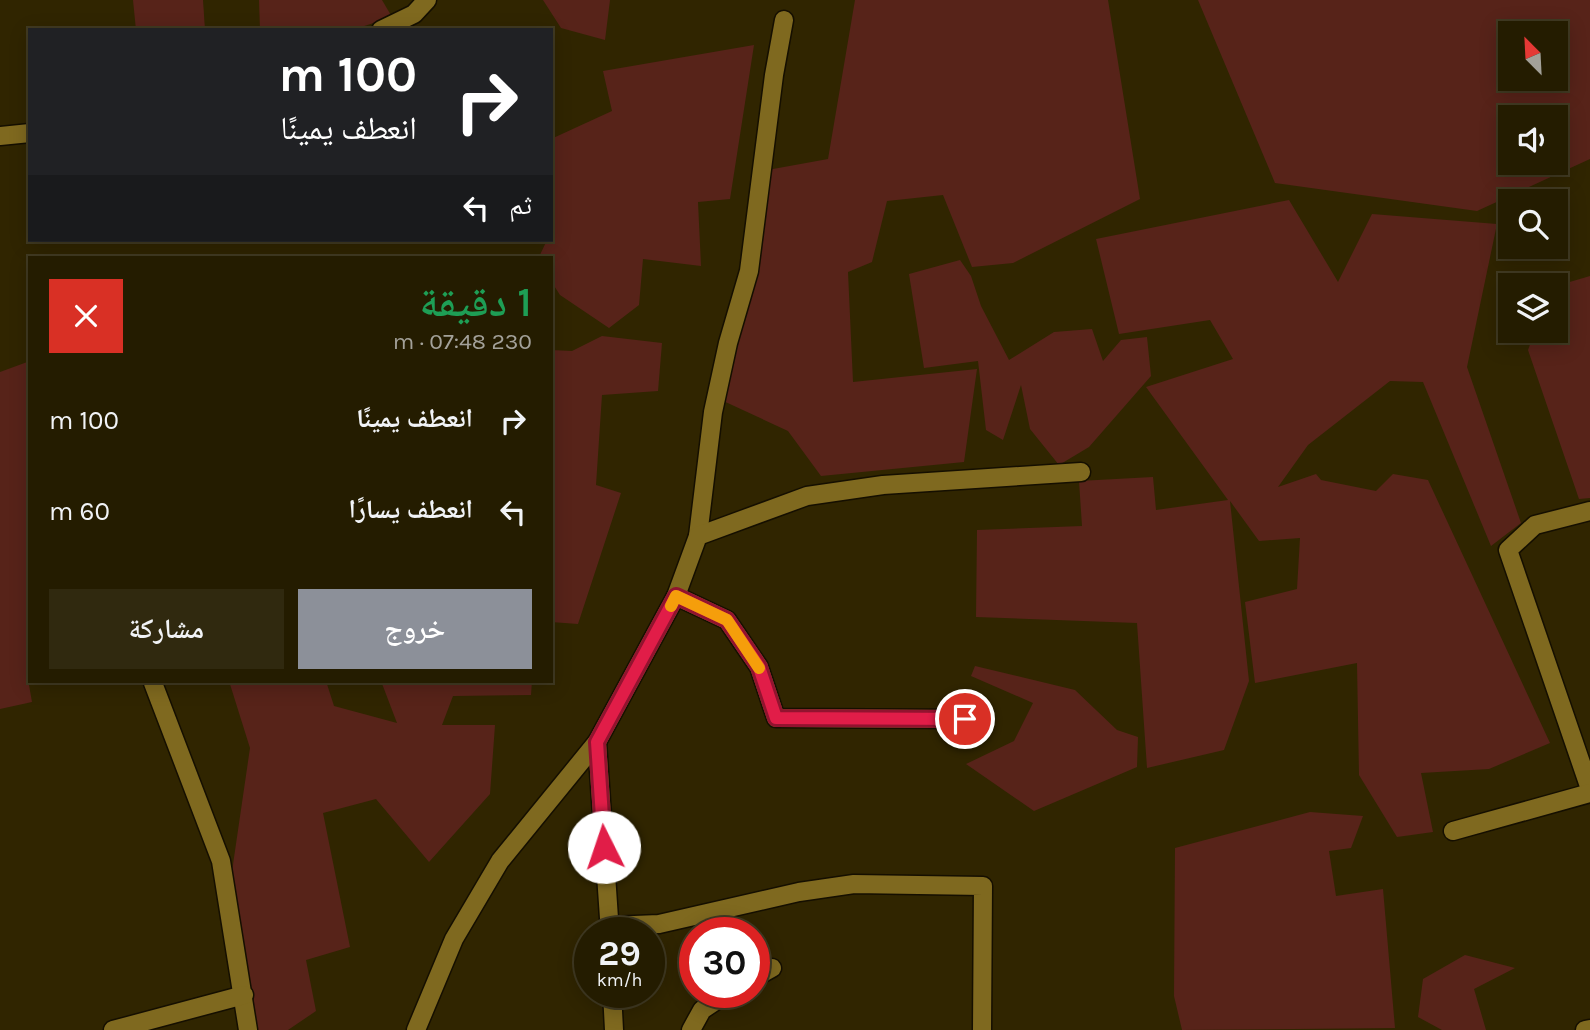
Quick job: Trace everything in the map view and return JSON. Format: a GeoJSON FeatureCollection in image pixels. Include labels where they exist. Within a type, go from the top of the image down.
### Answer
{"type":"FeatureCollection","features":[{"type":"Feature","properties":{"kind":"street"},"geometry":{"type":"LineString","coordinates":[[385,28],[414,14],[427,0]]}},
{"type":"Feature","properties":{"kind":"street"},"geometry":{"type":"LineString","coordinates":[[416,1030],[454,939],[500,861],[597,742],[676,596],[698,536],[713,412],[728,342],[749,271],[774,75],[784,20]]}},
{"type":"Feature","properties":{"kind":"street"},"geometry":{"type":"LineString","coordinates":[[0,136],[28,134]]}},
{"type":"Feature","properties":{"kind":"street"},"geometry":{"type":"LineString","coordinates":[[698,536],[807,496],[883,485],[1081,472]]}},
{"type":"Feature","properties":{"kind":"street"},"geometry":{"type":"LineString","coordinates":[[1453,831],[1590,791],[1508,550],[1535,526],[1590,510]]}},
{"type":"Feature","properties":{"kind":"street"},"geometry":{"type":"LineString","coordinates":[[676,596],[727,620],[759,667],[776,718],[965,719]]}},
{"type":"Feature","properties":{"kind":"street"},"geometry":{"type":"LineString","coordinates":[[153,683],[221,861],[248,1030]]}},
{"type":"Feature","properties":{"kind":"street"},"geometry":{"type":"LineString","coordinates":[[597,742],[609,917]]}},
{"type":"Feature","properties":{"kind":"street"},"geometry":{"type":"LineString","coordinates":[[665,923],[799,892],[854,884],[983,886],[982,1030]]}},
{"type":"Feature","properties":{"kind":"street"},"geometry":{"type":"LineString","coordinates":[[113,1030],[244,995]]}},
{"type":"Feature","properties":{"kind":"street"},"geometry":{"type":"LineString","coordinates":[[613,1008],[614,1030]]}},
{"type":"Feature","properties":{"kind":"street"},"geometry":{"type":"LineString","coordinates":[[691,1030],[705,1008]]}},
{"type":"Feature","properties":{"kind":"shaded area"},"geometry":{"type":"Polygon","coordinates":[[[133,0],[203,0],[205,28],[136,28],[133,0]]]}},
{"type":"Feature","properties":{"kind":"shaded area"},"geometry":{"type":"Polygon","coordinates":[[[259,0],[382,0],[392,17],[358,28],[260,28],[259,0]]]}},
{"type":"Feature","properties":{"kind":"shaded area"},"geometry":{"type":"Polygon","coordinates":[[[543,0],[610,0],[605,40],[561,28],[543,0]]]}},
{"type":"Feature","properties":{"kind":"shaded area"},"geometry":{"type":"Polygon","coordinates":[[[855,0],[1108,0],[1140,199],[1013,263],[972,267],[943,195],[887,201],[872,262],[848,272],[853,382],[977,369],[964,462],[821,476],[788,431],[719,399],[762,171],[828,159],[855,0]]]}},
{"type":"Feature","properties":{"kind":"shaded area"},"geometry":{"type":"Polygon","coordinates":[[[1198,0],[1590,0],[1590,159],[1568,169],[1568,105],[1498,105],[1498,175],[1555,175],[1525,189],[1498,189],[1498,201],[1477,211],[1275,183],[1198,0]]]}},
{"type":"Feature","properties":{"kind":"shaded area"},"geometry":{"type":"Polygon","coordinates":[[[754,45],[730,199],[698,202],[701,266],[643,259],[639,305],[609,328],[560,295],[553,284],[553,256],[539,256],[546,242],[553,242],[553,138],[612,111],[603,71],[754,45]]]}},
{"type":"Feature","properties":{"kind":"shaded area"},"geometry":{"type":"Polygon","coordinates":[[[1289,200],[1338,282],[1372,214],[1497,224],[1467,367],[1521,523],[1491,546],[1423,382],[1390,381],[1308,445],[1278,487],[1316,474],[1321,480],[1376,491],[1393,474],[1428,480],[1550,743],[1489,769],[1421,773],[1433,832],[1397,837],[1359,775],[1357,663],[1255,683],[1245,602],[1297,589],[1300,538],[1259,541],[1230,501],[1249,681],[1224,750],[1147,768],[1137,623],[976,617],[977,530],[1082,526],[1079,481],[1153,477],[1156,510],[1228,500],[1146,387],[1233,359],[1210,320],[1119,334],[1096,239],[1289,200]]]}},
{"type":"Feature","properties":{"kind":"shaded area"},"geometry":{"type":"Polygon","coordinates":[[[960,260],[971,276],[981,306],[1009,360],[1054,332],[1092,329],[1103,361],[1121,340],[1147,337],[1151,376],[1089,447],[1059,465],[1030,429],[1021,385],[1003,440],[986,430],[978,361],[924,368],[909,274],[960,260]]]}},
{"type":"Feature","properties":{"kind":"shaded area"},"geometry":{"type":"Polygon","coordinates":[[[1590,276],[1590,498],[1579,499],[1528,350],[1531,343],[1568,343],[1568,282],[1590,276]]]}},
{"type":"Feature","properties":{"kind":"shaded area"},"geometry":{"type":"Polygon","coordinates":[[[602,336],[662,343],[658,391],[602,395],[596,485],[621,493],[578,624],[553,622],[553,350],[572,351],[602,336]]]}},
{"type":"Feature","properties":{"kind":"shaded area"},"geometry":{"type":"Polygon","coordinates":[[[28,362],[26,668],[32,702],[0,709],[0,372],[28,362]]]}},
{"type":"Feature","properties":{"kind":"shaded area"},"geometry":{"type":"Polygon","coordinates":[[[975,666],[1075,690],[1117,730],[1138,737],[1137,767],[1034,811],[966,764],[1014,741],[1033,703],[971,676],[975,666]]]}},
{"type":"Feature","properties":{"kind":"shaded area"},"geometry":{"type":"Polygon","coordinates":[[[230,683],[327,683],[334,706],[397,723],[382,683],[532,683],[531,695],[453,696],[442,725],[495,725],[490,794],[429,862],[376,799],[323,813],[350,947],[306,960],[316,1011],[288,1030],[257,1030],[229,892],[250,748],[230,683]]]}},
{"type":"Feature","properties":{"kind":"shaded area"},"geometry":{"type":"Polygon","coordinates":[[[1310,812],[1363,816],[1351,848],[1329,851],[1336,896],[1383,889],[1395,1028],[1182,1030],[1174,996],[1175,848],[1310,812]]]}},
{"type":"Feature","properties":{"kind":"shaded area"},"geometry":{"type":"Polygon","coordinates":[[[1465,955],[1515,968],[1474,989],[1486,1030],[1442,1030],[1418,1017],[1423,979],[1465,955]]]}},
{"type":"Feature","properties":{"kind":"slow traffic"},"geometry":{"type":"LineString","coordinates":[[671,606],[676,596],[727,620],[759,668]]}},
{"type":"Feature","properties":{"kind":"route"},"geometry":{"type":"LineString","coordinates":[[604,847],[597,742],[676,596],[727,620],[759,667],[776,718],[965,719]]}}]}
